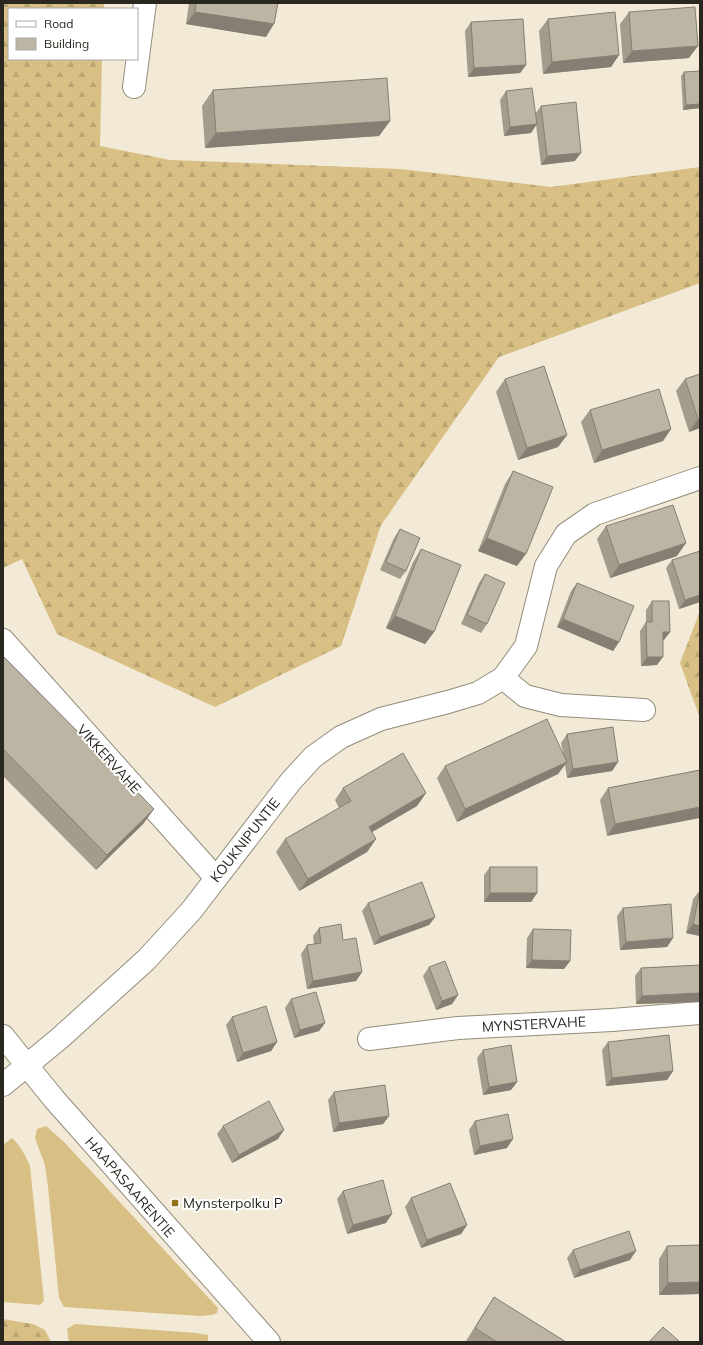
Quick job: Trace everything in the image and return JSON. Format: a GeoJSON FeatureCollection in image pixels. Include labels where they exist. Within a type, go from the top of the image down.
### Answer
{"type":"FeatureCollection","features":[{"type":"Feature","properties":{"kind":"street"},"geometry":{"type":"LineString","coordinates":[[138,56],[145,3]]}},
{"type":"Feature","properties":{"kind":"street"},"geometry":{"type":"LineString","coordinates":[[134,87],[138,60]]}},
{"type":"Feature","properties":{"kind":"street","name":"KOUKNIPUNTIE"},"geometry":{"type":"LineString","coordinates":[[3,1085],[60,1038],[146,960],[191,911],[291,781],[313,757],[341,737],[381,719],[478,693],[503,678],[526,646],[546,566],[566,534],[595,514],[700,478]]}},
{"type":"Feature","properties":{"kind":"street","name":"VIKKERVAHE"},"geometry":{"type":"LineString","coordinates":[[3,640],[216,878]]}},
{"type":"Feature","properties":{"kind":"street"},"geometry":{"type":"LineString","coordinates":[[503,678],[525,696],[561,705],[644,710]]}},
{"type":"Feature","properties":{"kind":"street","name":"MYNSTERVAHE"},"geometry":{"type":"LineString","coordinates":[[369,1039],[458,1028],[612,1020],[700,1013]]}},
{"type":"Feature","properties":{"kind":"street","name":"HAAPASAARENTIE"},"geometry":{"type":"LineString","coordinates":[[3,1036],[26,1066],[261,1339]]}},
{"type":"Feature","properties":{"kind":"green space"},"geometry":{"type":"Polygon","coordinates":[[[3,3],[104,3],[104,8],[8,8],[8,60],[102,60],[100,146],[170,160],[401,169],[551,187],[700,167],[700,283],[499,357],[381,525],[341,646],[215,707],[57,634],[22,559],[3,568],[3,3]]]}},
{"type":"Feature","properties":{"kind":"green space"},"geometry":{"type":"Polygon","coordinates":[[[700,611],[700,718],[680,663],[700,611]]]}},
{"type":"Feature","properties":{"kind":"green space"},"geometry":{"type":"Polygon","coordinates":[[[46,1126],[64,1142],[218,1308],[217,1313],[200,1316],[64,1307],[59,1298],[45,1165],[35,1138],[37,1129],[46,1126]]]}},
{"type":"Feature","properties":{"kind":"green space"},"geometry":{"type":"Polygon","coordinates":[[[12,1138],[20,1147],[30,1166],[44,1301],[40,1305],[3,1302],[3,1145],[12,1138]]]}},
{"type":"Feature","properties":{"kind":"green space"},"geometry":{"type":"Polygon","coordinates":[[[3,1319],[33,1324],[45,1330],[51,1342],[3,1342],[3,1319]]]}},
{"type":"Feature","properties":{"kind":"green space"},"geometry":{"type":"Polygon","coordinates":[[[75,1324],[196,1333],[208,1335],[208,1342],[69,1342],[67,1329],[75,1324]]]}},
{"type":"Feature","properties":{"kind":"building"},"geometry":{"type":"Polygon","coordinates":[[[196,3],[278,3],[274,24],[195,12],[196,3]]]}},
{"type":"Feature","properties":{"kind":"building"},"geometry":{"type":"Polygon","coordinates":[[[695,7],[698,46],[632,51],[629,12],[695,7]]]}},
{"type":"Feature","properties":{"kind":"building"},"geometry":{"type":"Polygon","coordinates":[[[615,12],[619,55],[552,62],[548,19],[615,12]]]}},
{"type":"Feature","properties":{"kind":"building"},"geometry":{"type":"Polygon","coordinates":[[[523,19],[526,65],[474,68],[471,22],[523,19]]]}},
{"type":"Feature","properties":{"kind":"building"},"geometry":{"type":"Polygon","coordinates":[[[700,71],[700,104],[686,105],[684,72],[700,71]]]}},
{"type":"Feature","properties":{"kind":"building"},"geometry":{"type":"Polygon","coordinates":[[[387,78],[390,121],[216,133],[213,90],[387,78]]]}},
{"type":"Feature","properties":{"kind":"building"},"geometry":{"type":"Polygon","coordinates":[[[532,88],[537,124],[510,127],[506,91],[532,88]]]}},
{"type":"Feature","properties":{"kind":"building"},"geometry":{"type":"Polygon","coordinates":[[[576,102],[581,153],[547,156],[541,106],[576,102]]]}},
{"type":"Feature","properties":{"kind":"building"},"geometry":{"type":"Polygon","coordinates":[[[544,366],[567,435],[527,448],[505,379],[544,366]]]}},
{"type":"Feature","properties":{"kind":"building"},"geometry":{"type":"Polygon","coordinates":[[[700,374],[700,419],[698,419],[685,379],[700,374]]]}},
{"type":"Feature","properties":{"kind":"building"},"geometry":{"type":"Polygon","coordinates":[[[659,389],[671,429],[602,450],[590,410],[659,389]]]}},
{"type":"Feature","properties":{"kind":"building"},"geometry":{"type":"Polygon","coordinates":[[[513,471],[553,487],[526,554],[487,538],[513,471]]]}},
{"type":"Feature","properties":{"kind":"building"},"geometry":{"type":"Polygon","coordinates":[[[673,505],[686,543],[619,565],[606,526],[673,505]]]}},
{"type":"Feature","properties":{"kind":"building"},"geometry":{"type":"Polygon","coordinates":[[[400,529],[420,538],[406,571],[386,562],[400,529]]]}},
{"type":"Feature","properties":{"kind":"building"},"geometry":{"type":"Polygon","coordinates":[[[421,549],[461,565],[434,632],[395,616],[421,549]]]}},
{"type":"Feature","properties":{"kind":"building"},"geometry":{"type":"Polygon","coordinates":[[[700,551],[700,595],[685,600],[672,560],[700,551]]]}},
{"type":"Feature","properties":{"kind":"building"},"geometry":{"type":"Polygon","coordinates":[[[485,574],[505,583],[487,624],[467,615],[485,574]]]}},
{"type":"Feature","properties":{"kind":"building"},"geometry":{"type":"Polygon","coordinates":[[[577,583],[634,606],[619,642],[563,619],[577,583]]]}},
{"type":"Feature","properties":{"kind":"building"},"geometry":{"type":"Polygon","coordinates":[[[652,601],[669,601],[670,632],[663,632],[663,657],[647,657],[646,622],[652,622],[652,601]]]}},
{"type":"Feature","properties":{"kind":"building"},"geometry":{"type":"Polygon","coordinates":[[[3,656],[154,809],[107,855],[3,749],[3,656]]]}},
{"type":"Feature","properties":{"kind":"building"},"geometry":{"type":"Polygon","coordinates":[[[547,719],[567,762],[465,809],[445,766],[547,719]]]}},
{"type":"Feature","properties":{"kind":"building"},"geometry":{"type":"Polygon","coordinates":[[[613,727],[618,762],[573,769],[567,734],[613,727]]]}},
{"type":"Feature","properties":{"kind":"building"},"geometry":{"type":"Polygon","coordinates":[[[403,753],[426,793],[369,827],[376,839],[308,879],[285,839],[351,801],[343,788],[403,753]]]}},
{"type":"Feature","properties":{"kind":"building"},"geometry":{"type":"Polygon","coordinates":[[[700,770],[700,807],[615,824],[608,788],[700,770]]]}},
{"type":"Feature","properties":{"kind":"building"},"geometry":{"type":"Polygon","coordinates":[[[490,867],[537,867],[537,893],[490,893],[490,867]]]}},
{"type":"Feature","properties":{"kind":"building"},"geometry":{"type":"Polygon","coordinates":[[[422,882],[435,917],[380,937],[368,903],[422,882]]]}},
{"type":"Feature","properties":{"kind":"building"},"geometry":{"type":"Polygon","coordinates":[[[700,890],[700,926],[693,924],[700,890]]]}},
{"type":"Feature","properties":{"kind":"building"},"geometry":{"type":"Polygon","coordinates":[[[671,904],[673,938],[626,942],[623,908],[671,904]]]}},
{"type":"Feature","properties":{"kind":"building"},"geometry":{"type":"Polygon","coordinates":[[[341,924],[343,940],[356,938],[362,972],[313,981],[307,945],[321,943],[319,928],[341,924]]]}},
{"type":"Feature","properties":{"kind":"building"},"geometry":{"type":"Polygon","coordinates":[[[533,929],[571,930],[570,961],[532,960],[533,929]]]}},
{"type":"Feature","properties":{"kind":"building"},"geometry":{"type":"Polygon","coordinates":[[[445,961],[458,995],[442,1001],[429,967],[445,961]]]}},
{"type":"Feature","properties":{"kind":"building"},"geometry":{"type":"Polygon","coordinates":[[[700,965],[700,993],[642,996],[641,968],[700,965]]]}},
{"type":"Feature","properties":{"kind":"building"},"geometry":{"type":"Polygon","coordinates":[[[316,992],[325,1023],[300,1030],[291,999],[316,992]]]}},
{"type":"Feature","properties":{"kind":"building"},"geometry":{"type":"Polygon","coordinates":[[[266,1006],[277,1042],[243,1053],[232,1017],[266,1006]]]}},
{"type":"Feature","properties":{"kind":"building"},"geometry":{"type":"Polygon","coordinates":[[[669,1035],[673,1071],[612,1078],[608,1042],[669,1035]]]}},
{"type":"Feature","properties":{"kind":"building"},"geometry":{"type":"Polygon","coordinates":[[[511,1045],[517,1082],[489,1087],[483,1050],[511,1045]]]}},
{"type":"Feature","properties":{"kind":"building"},"geometry":{"type":"Polygon","coordinates":[[[385,1085],[389,1116],[339,1123],[334,1092],[385,1085]]]}},
{"type":"Feature","properties":{"kind":"building"},"geometry":{"type":"Polygon","coordinates":[[[269,1101],[284,1130],[239,1155],[223,1126],[269,1101]]]}},
{"type":"Feature","properties":{"kind":"building"},"geometry":{"type":"Polygon","coordinates":[[[508,1114],[513,1139],[480,1146],[475,1121],[508,1114]]]}},
{"type":"Feature","properties":{"kind":"building"},"geometry":{"type":"Polygon","coordinates":[[[383,1180],[392,1214],[353,1225],[343,1191],[383,1180]]]}},
{"type":"Feature","properties":{"kind":"building"},"geometry":{"type":"Polygon","coordinates":[[[450,1183],[467,1225],[427,1240],[411,1198],[450,1183]]]}},
{"type":"Feature","properties":{"kind":"building"},"geometry":{"type":"Polygon","coordinates":[[[629,1231],[636,1251],[580,1270],[573,1250],[629,1231]]]}},
{"type":"Feature","properties":{"kind":"building"},"geometry":{"type":"Polygon","coordinates":[[[700,1245],[700,1282],[668,1283],[667,1246],[700,1245]]]}},
{"type":"Feature","properties":{"kind":"building"},"geometry":{"type":"Polygon","coordinates":[[[494,1297],[566,1342],[497,1342],[475,1328],[494,1297]]]}},
{"type":"Feature","properties":{"kind":"building"},"geometry":{"type":"Polygon","coordinates":[[[663,1327],[679,1341],[649,1342],[663,1327]]]}},
{"type":"Feature","properties":{"kind":"place","name":"Mynsterpolku P"},"geometry":{"type":"Point","coordinates":[175,1203]}}]}
